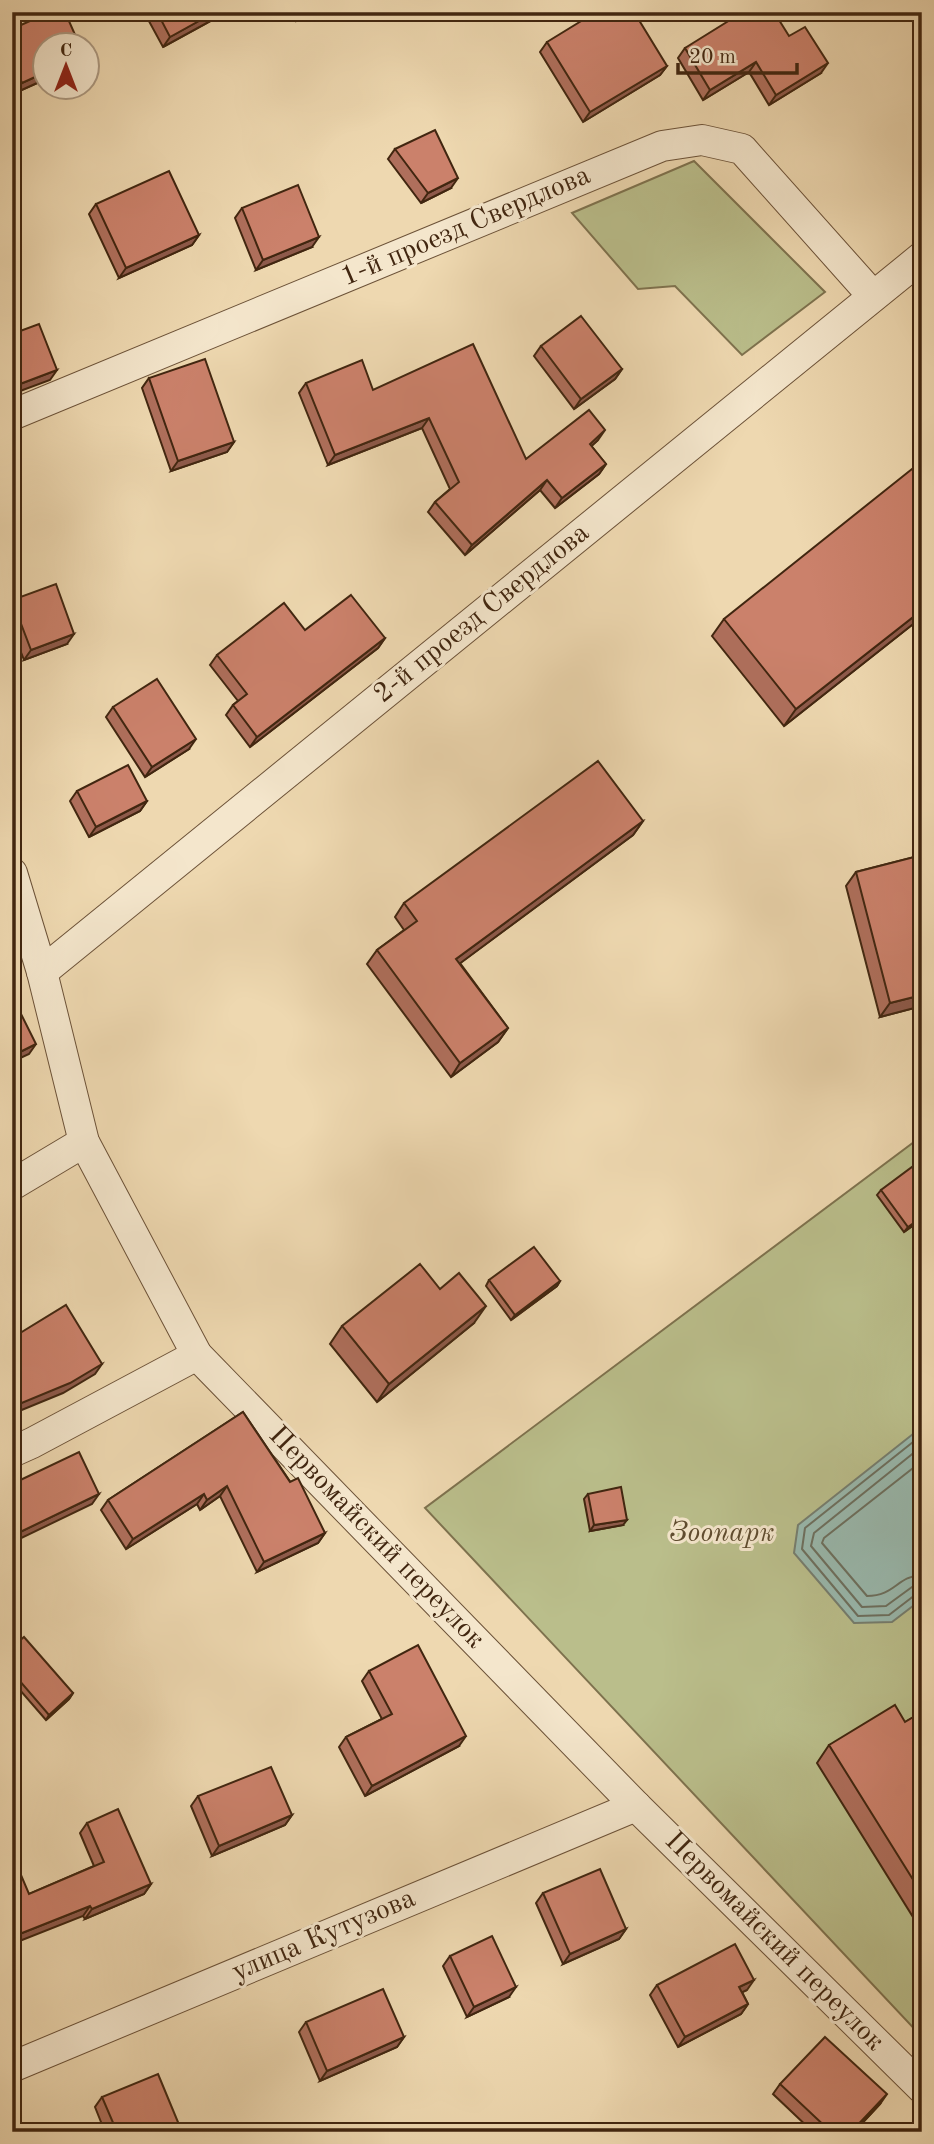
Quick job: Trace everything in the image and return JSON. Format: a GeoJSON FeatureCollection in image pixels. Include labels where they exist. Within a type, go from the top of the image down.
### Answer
{"type":"FeatureCollection","features":[{"type":"Feature","properties":{"kind":"street","name":"1-й проезд Свердлова"},"geometry":{"type":"LineString","coordinates":[[12,415],[662,146],[702,140],[742,149],[873,296]]}},
{"type":"Feature","properties":{"kind":"street","name":"2-й проезд Свердлова"},"geometry":{"type":"LineString","coordinates":[[42,972],[922,257]]}},
{"type":"Feature","properties":{"kind":"street","name":"Первомайский переулок"},"geometry":{"type":"LineString","coordinates":[[12,873],[42,972],[84,1142],[197,1355],[636,1806],[922,2088]]}},
{"type":"Feature","properties":{"kind":"street"},"geometry":{"type":"LineString","coordinates":[[12,1185],[84,1142]]}},
{"type":"Feature","properties":{"kind":"street"},"geometry":{"type":"LineString","coordinates":[[12,1451],[32,1443],[197,1355]]}},
{"type":"Feature","properties":{"kind":"street","name":"улица Кутузова"},"geometry":{"type":"LineString","coordinates":[[12,2067],[636,1806]]}},
{"type":"Feature","properties":{"kind":"green space"},"geometry":{"type":"Polygon","coordinates":[[[694,161],[825,292],[742,355],[675,286],[638,289],[572,213],[694,161]]]}},
{"type":"Feature","properties":{"kind":"green space","name":"Зоопарк"},"geometry":{"type":"Polygon","coordinates":[[[922,1136],[922,2037],[425,1508],[922,1136]]]}},
{"type":"Feature","properties":{"kind":"water"},"geometry":{"type":"Polygon","coordinates":[[[913,1434],[922,1435],[922,1599],[892,1622],[854,1623],[794,1553],[798,1525],[913,1434]]]}},
{"type":"Feature","properties":{"kind":"building"},"geometry":{"type":"Polygon","coordinates":[[[50,12],[65,12],[74,32],[32,32],[32,78],[22,83],[12,60],[12,29],[50,12]]]}},
{"type":"Feature","properties":{"kind":"building"},"geometry":{"type":"Polygon","coordinates":[[[157,12],[215,12],[170,37],[157,12]]]}},
{"type":"Feature","properties":{"kind":"building"},"geometry":{"type":"Polygon","coordinates":[[[596,12],[634,12],[667,66],[590,112],[547,42],[596,12]]]}},
{"type":"Feature","properties":{"kind":"building"},"geometry":{"type":"Polygon","coordinates":[[[743,12],[774,12],[789,36],[805,27],[828,63],[776,95],[756,62],[710,90],[685,48],[743,12]]]}},
{"type":"Feature","properties":{"kind":"building"},"geometry":{"type":"Polygon","coordinates":[[[435,130],[458,178],[428,193],[395,149],[435,130]]]}},
{"type":"Feature","properties":{"kind":"building"},"geometry":{"type":"Polygon","coordinates":[[[169,171],[199,235],[126,268],[96,204],[169,171]]]}},
{"type":"Feature","properties":{"kind":"building"},"geometry":{"type":"Polygon","coordinates":[[[298,185],[319,237],[263,260],[242,208],[298,185]]]}},
{"type":"Feature","properties":{"kind":"building"},"geometry":{"type":"Polygon","coordinates":[[[581,316],[622,369],[581,399],[541,346],[581,316]]]}},
{"type":"Feature","properties":{"kind":"building"},"geometry":{"type":"Polygon","coordinates":[[[39,324],[57,370],[12,387],[12,334],[39,324]]]}},
{"type":"Feature","properties":{"kind":"building"},"geometry":{"type":"Polygon","coordinates":[[[473,344],[526,459],[589,410],[605,430],[590,444],[606,464],[562,498],[547,480],[472,545],[435,502],[459,482],[429,418],[335,455],[306,383],[362,360],[373,390],[473,344]]]}},
{"type":"Feature","properties":{"kind":"building"},"geometry":{"type":"Polygon","coordinates":[[[205,359],[234,442],[178,461],[149,378],[205,359]]]}},
{"type":"Feature","properties":{"kind":"building"},"geometry":{"type":"Polygon","coordinates":[[[922,461],[922,610],[796,709],[724,619],[922,461]]]}},
{"type":"Feature","properties":{"kind":"building"},"geometry":{"type":"Polygon","coordinates":[[[12,476],[18,494],[12,496],[12,476]]]}},
{"type":"Feature","properties":{"kind":"building"},"geometry":{"type":"Polygon","coordinates":[[[56,584],[74,634],[31,650],[12,600],[56,584]]]}},
{"type":"Feature","properties":{"kind":"building"},"geometry":{"type":"Polygon","coordinates":[[[351,595],[385,638],[257,737],[233,705],[247,694],[217,655],[284,603],[305,630],[351,595]]]}},
{"type":"Feature","properties":{"kind":"building"},"geometry":{"type":"Polygon","coordinates":[[[157,679],[196,739],[152,767],[113,707],[157,679]]]}},
{"type":"Feature","properties":{"kind":"building"},"geometry":{"type":"Polygon","coordinates":[[[598,761],[643,821],[456,959],[508,1028],[460,1063],[377,950],[417,921],[404,903],[598,761]]]}},
{"type":"Feature","properties":{"kind":"building"},"geometry":{"type":"Polygon","coordinates":[[[128,765],[147,801],[96,827],[77,791],[128,765]]]}},
{"type":"Feature","properties":{"kind":"building"},"geometry":{"type":"Polygon","coordinates":[[[922,855],[922,995],[890,1003],[856,872],[922,855]]]}},
{"type":"Feature","properties":{"kind":"building"},"geometry":{"type":"Polygon","coordinates":[[[12,996],[36,1044],[12,1056],[12,996]]]}},
{"type":"Feature","properties":{"kind":"building"},"geometry":{"type":"Polygon","coordinates":[[[912,1167],[922,1180],[922,1217],[908,1227],[881,1190],[912,1167]]]}},
{"type":"Feature","properties":{"kind":"building"},"geometry":{"type":"Polygon","coordinates":[[[534,1247],[560,1281],[515,1315],[489,1280],[534,1247]]]}},
{"type":"Feature","properties":{"kind":"building"},"geometry":{"type":"Polygon","coordinates":[[[420,1264],[440,1289],[459,1273],[486,1306],[389,1384],[342,1326],[420,1264]]]}},
{"type":"Feature","properties":{"kind":"building"},"geometry":{"type":"Polygon","coordinates":[[[66,1305],[102,1364],[70,1383],[12,1407],[12,1338],[66,1305]]]}},
{"type":"Feature","properties":{"kind":"building"},"geometry":{"type":"Polygon","coordinates":[[[243,1412],[290,1482],[298,1478],[325,1533],[264,1562],[227,1486],[207,1500],[204,1494],[133,1539],[108,1500],[243,1412]]]}},
{"type":"Feature","properties":{"kind":"building"},"geometry":{"type":"Polygon","coordinates":[[[79,1452],[99,1494],[18,1533],[20,1537],[12,1539],[12,1484],[79,1452]]]}},
{"type":"Feature","properties":{"kind":"building"},"geometry":{"type":"Polygon","coordinates":[[[621,1487],[627,1520],[594,1525],[588,1494],[621,1487]]]}},
{"type":"Feature","properties":{"kind":"building"},"geometry":{"type":"Polygon","coordinates":[[[24,1637],[73,1693],[49,1715],[12,1672],[12,1647],[24,1637]]]}},
{"type":"Feature","properties":{"kind":"building"},"geometry":{"type":"Polygon","coordinates":[[[418,1645],[466,1736],[372,1786],[346,1737],[392,1714],[369,1671],[418,1645]]]}},
{"type":"Feature","properties":{"kind":"building"},"geometry":{"type":"Polygon","coordinates":[[[895,1705],[905,1722],[922,1712],[922,1894],[829,1745],[895,1705]]]}},
{"type":"Feature","properties":{"kind":"building"},"geometry":{"type":"Polygon","coordinates":[[[271,1767],[292,1815],[219,1846],[198,1796],[271,1767]]]}},
{"type":"Feature","properties":{"kind":"building"},"geometry":{"type":"Polygon","coordinates":[[[118,1809],[151,1884],[92,1909],[90,1906],[12,1937],[12,1870],[18,1868],[29,1894],[104,1862],[87,1823],[118,1809]]]}},
{"type":"Feature","properties":{"kind":"building"},"geometry":{"type":"Polygon","coordinates":[[[600,1869],[626,1929],[570,1954],[543,1893],[600,1869]]]}},
{"type":"Feature","properties":{"kind":"building"},"geometry":{"type":"Polygon","coordinates":[[[492,1936],[516,1987],[474,2007],[450,1956],[492,1936]]]}},
{"type":"Feature","properties":{"kind":"building"},"geometry":{"type":"Polygon","coordinates":[[[735,1944],[754,1980],[739,1987],[748,2004],[685,2037],[657,1985],[735,1944]]]}},
{"type":"Feature","properties":{"kind":"building"},"geometry":{"type":"Polygon","coordinates":[[[383,1989],[404,2037],[327,2071],[306,2022],[383,1989]]]}},
{"type":"Feature","properties":{"kind":"building"},"geometry":{"type":"Polygon","coordinates":[[[825,2037],[887,2094],[851,2132],[831,2132],[780,2084],[825,2037]]]}},
{"type":"Feature","properties":{"kind":"building"},"geometry":{"type":"Polygon","coordinates":[[[158,2074],[180,2127],[167,2132],[117,2132],[102,2097],[158,2074]]]}}]}
